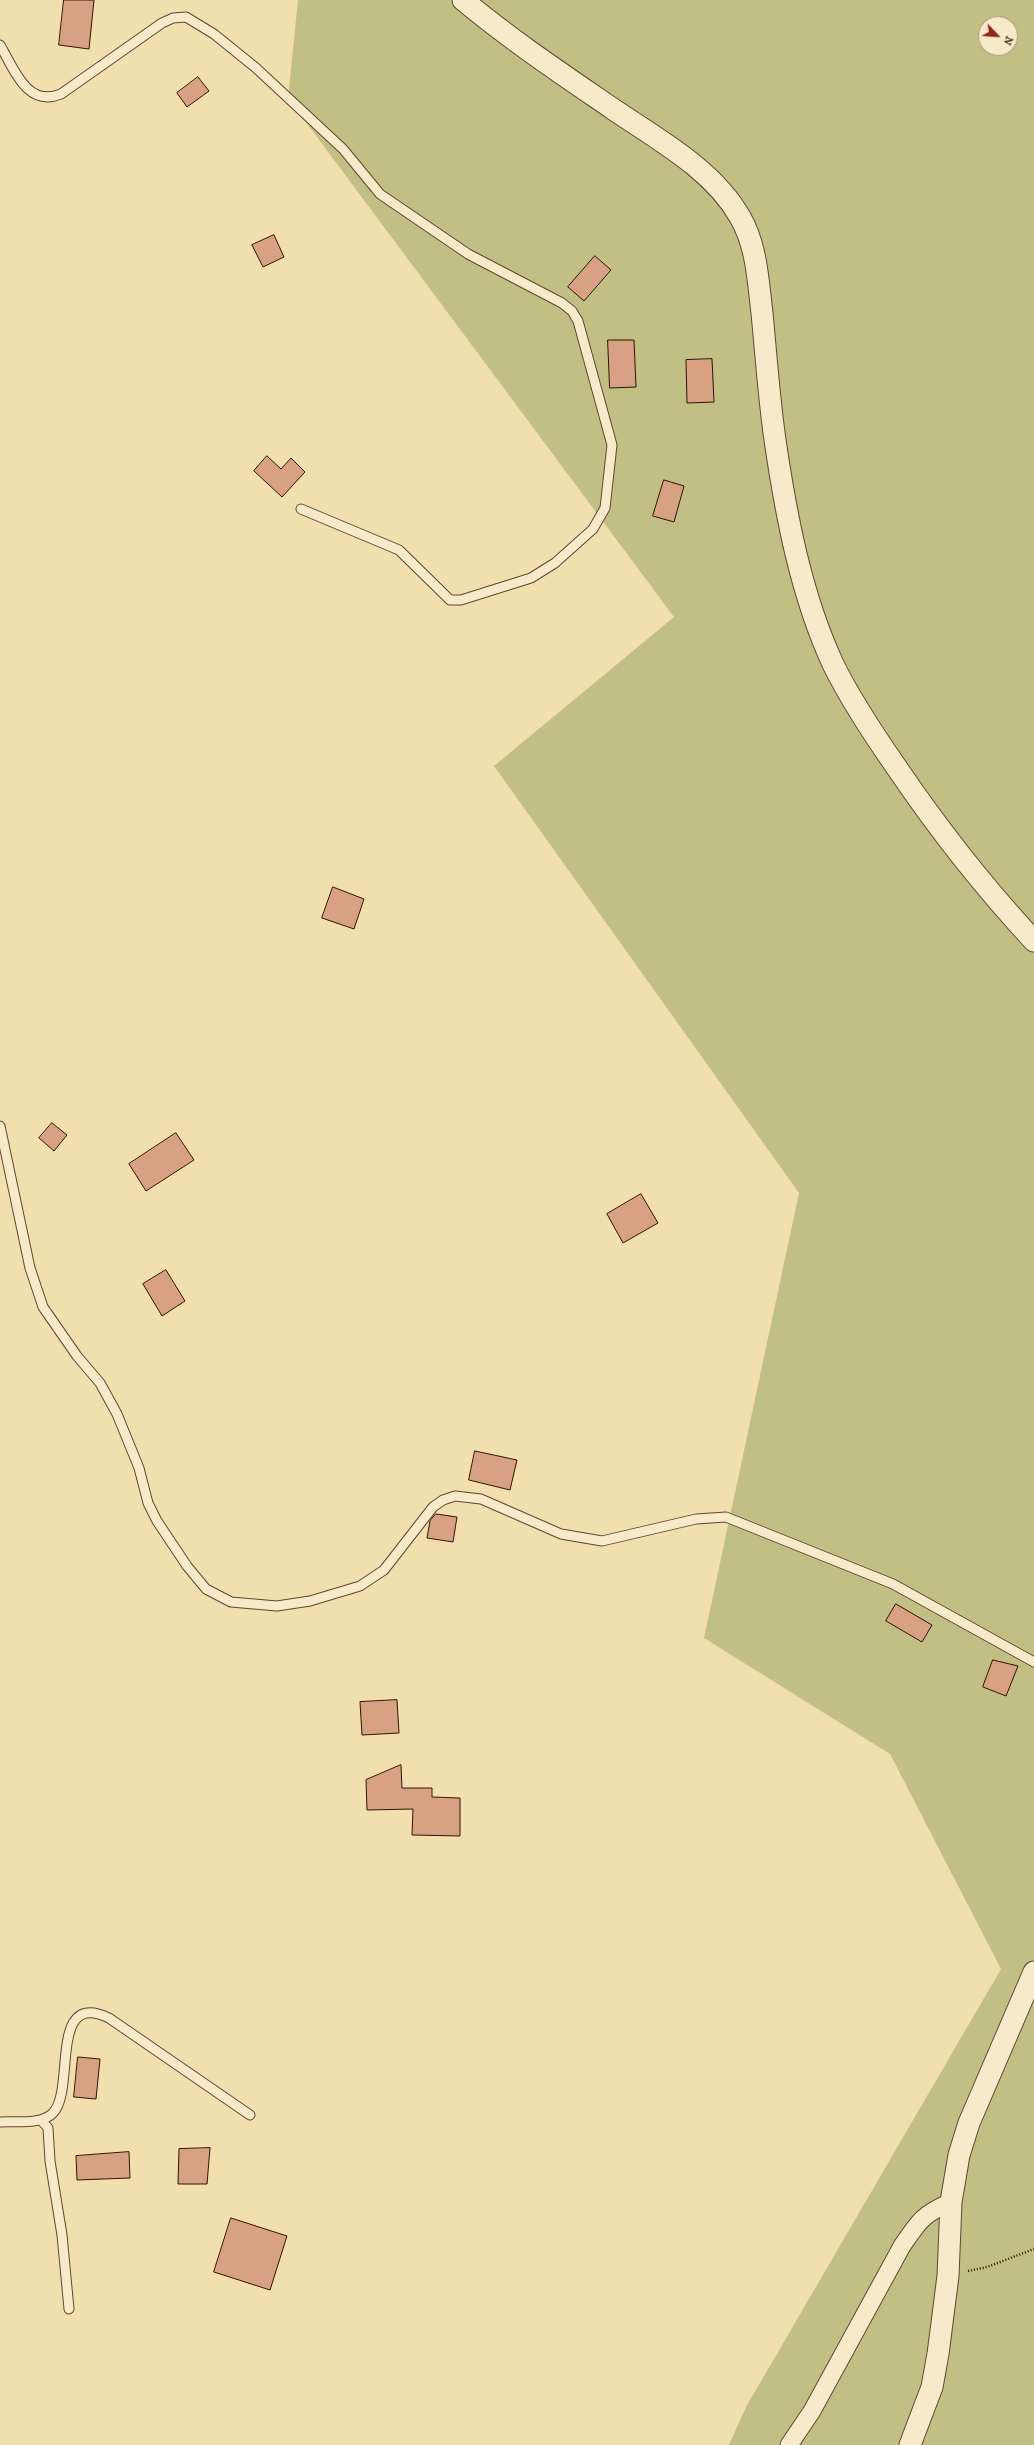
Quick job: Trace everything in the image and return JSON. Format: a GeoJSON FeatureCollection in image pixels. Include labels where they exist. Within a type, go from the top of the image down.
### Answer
{"type":"FeatureCollection","features":[{"type":"Feature","properties":{"kind":"street"},"geometry":{"type":"LineString","coordinates":[[463,0],[508,38],[690,161],[726,196],[741,218],[756,263],[775,439],[786,501],[805,582],[817,623],[832,662],[848,692],[925,810],[961,858],[1034,941]]}},
{"type":"Feature","properties":{"kind":"street"},"geometry":{"type":"LineString","coordinates":[[910,2445],[932,2387],[948,2276],[951,2202],[959,2155],[969,2123],[1034,1972]]}},
{"type":"Feature","properties":{"kind":"street"},"geometry":{"type":"LineString","coordinates":[[789,2445],[812,2411],[914,2228],[929,2212],[951,2202]]}},
{"type":"Feature","properties":{"kind":"lane"},"geometry":{"type":"LineString","coordinates":[[0,45],[26,89],[35,96],[53,97],[162,23],[174,18],[186,17],[214,34],[256,68],[343,149],[380,194],[468,254],[550,296],[572,311],[578,321],[612,445],[612,456],[605,508],[592,529],[555,563],[531,578],[461,600],[450,600],[399,550],[301,509]]}},
{"type":"Feature","properties":{"kind":"lane"},"geometry":{"type":"LineString","coordinates":[[0,1126],[30,1268],[43,1307],[77,1356],[100,1383],[108,1397],[139,1468],[148,1503],[168,1539],[206,1589],[217,1595],[231,1602],[247,1605],[277,1606],[310,1601],[360,1586],[384,1570],[433,1507],[443,1500],[455,1496],[481,1499],[561,1534],[585,1540],[602,1541],[696,1519],[726,1517],[893,1584],[1034,1662]]}},
{"type":"Feature","properties":{"kind":"lane"},"geometry":{"type":"LineString","coordinates":[[0,2122],[41,2120],[53,2113],[60,2101],[70,2030],[74,2019],[88,2012],[98,2012],[109,2018],[250,2115]]}},
{"type":"Feature","properties":{"kind":"lane"},"geometry":{"type":"LineString","coordinates":[[41,2120],[48,2128],[50,2161],[62,2235],[69,2309]]}},
{"type":"Feature","properties":{"kind":"path"},"geometry":{"type":"LineString","coordinates":[[948,2276],[987,2267],[1034,2249]]}},
{"type":"Feature","properties":{"kind":"shaded area"},"geometry":{"type":"Polygon","coordinates":[[[298,0],[1034,0],[1034,2445],[729,2445],[746,2407],[1001,1969],[890,1754],[704,1638],[799,1193],[494,766],[674,617],[288,98],[298,0]]]}},
{"type":"Feature","properties":{"kind":"building"},"geometry":{"type":"Polygon","coordinates":[[[64,0],[94,0],[89,49],[59,45],[64,0]]]}},
{"type":"Feature","properties":{"kind":"building"},"geometry":{"type":"Polygon","coordinates":[[[198,77],[209,91],[187,107],[177,93],[198,77]]]}},
{"type":"Feature","properties":{"kind":"building"},"geometry":{"type":"Polygon","coordinates":[[[274,235],[284,257],[263,267],[252,245],[274,235]]]}},
{"type":"Feature","properties":{"kind":"building"},"geometry":{"type":"Polygon","coordinates":[[[595,256],[611,270],[584,301],[568,287],[595,256]]]}},
{"type":"Feature","properties":{"kind":"building"},"geometry":{"type":"Polygon","coordinates":[[[608,340],[634,340],[636,387],[610,388],[608,340]]]}},
{"type":"Feature","properties":{"kind":"building"},"geometry":{"type":"Polygon","coordinates":[[[712,359],[714,402],[687,403],[686,360],[712,359]]]}},
{"type":"Feature","properties":{"kind":"building"},"geometry":{"type":"Polygon","coordinates":[[[267,456],[281,469],[291,458],[305,472],[282,497],[254,471],[267,456]]]}},
{"type":"Feature","properties":{"kind":"building"},"geometry":{"type":"Polygon","coordinates":[[[664,480],[684,486],[674,522],[653,516],[664,480]]]}},
{"type":"Feature","properties":{"kind":"building"},"geometry":{"type":"Polygon","coordinates":[[[333,887],[364,899],[354,929],[322,918],[333,887]]]}},
{"type":"Feature","properties":{"kind":"building"},"geometry":{"type":"Polygon","coordinates":[[[52,1123],[67,1135],[54,1151],[39,1138],[52,1123]]]}},
{"type":"Feature","properties":{"kind":"building"},"geometry":{"type":"Polygon","coordinates":[[[176,1133],[194,1160],[146,1191],[129,1164],[176,1133]]]}},
{"type":"Feature","properties":{"kind":"building"},"geometry":{"type":"Polygon","coordinates":[[[641,1194],[658,1223],[623,1243],[607,1214],[641,1194]]]}},
{"type":"Feature","properties":{"kind":"building"},"geometry":{"type":"Polygon","coordinates":[[[166,1270],[185,1301],[162,1316],[143,1284],[166,1270]]]}},
{"type":"Feature","properties":{"kind":"building"},"geometry":{"type":"Polygon","coordinates":[[[475,1451],[517,1460],[510,1490],[469,1480],[475,1451]]]}},
{"type":"Feature","properties":{"kind":"building"},"geometry":{"type":"Polygon","coordinates":[[[436,1514],[457,1517],[453,1542],[427,1538],[430,1521],[436,1514]]]}},
{"type":"Feature","properties":{"kind":"building"},"geometry":{"type":"Polygon","coordinates":[[[896,1604],[932,1625],[922,1642],[886,1621],[896,1604]]]}},
{"type":"Feature","properties":{"kind":"building"},"geometry":{"type":"Polygon","coordinates":[[[993,1660],[1018,1666],[1006,1696],[983,1687],[993,1660]]]}},
{"type":"Feature","properties":{"kind":"building"},"geometry":{"type":"Polygon","coordinates":[[[397,1700],[399,1733],[362,1735],[360,1702],[397,1700]]]}},
{"type":"Feature","properties":{"kind":"building"},"geometry":{"type":"Polygon","coordinates":[[[401,1765],[402,1788],[432,1788],[432,1797],[460,1798],[460,1836],[412,1835],[413,1809],[367,1810],[366,1780],[401,1765]]]}},
{"type":"Feature","properties":{"kind":"building"},"geometry":{"type":"Polygon","coordinates":[[[78,2057],[100,2059],[96,2099],[74,2097],[78,2057]]]}},
{"type":"Feature","properties":{"kind":"building"},"geometry":{"type":"Polygon","coordinates":[[[210,2148],[207,2184],[178,2184],[179,2149],[210,2148]]]}},
{"type":"Feature","properties":{"kind":"building"},"geometry":{"type":"Polygon","coordinates":[[[129,2152],[130,2178],[77,2180],[76,2156],[129,2152]]]}},
{"type":"Feature","properties":{"kind":"building"},"geometry":{"type":"Polygon","coordinates":[[[231,2218],[287,2236],[270,2290],[214,2272],[231,2218]]]}}]}
